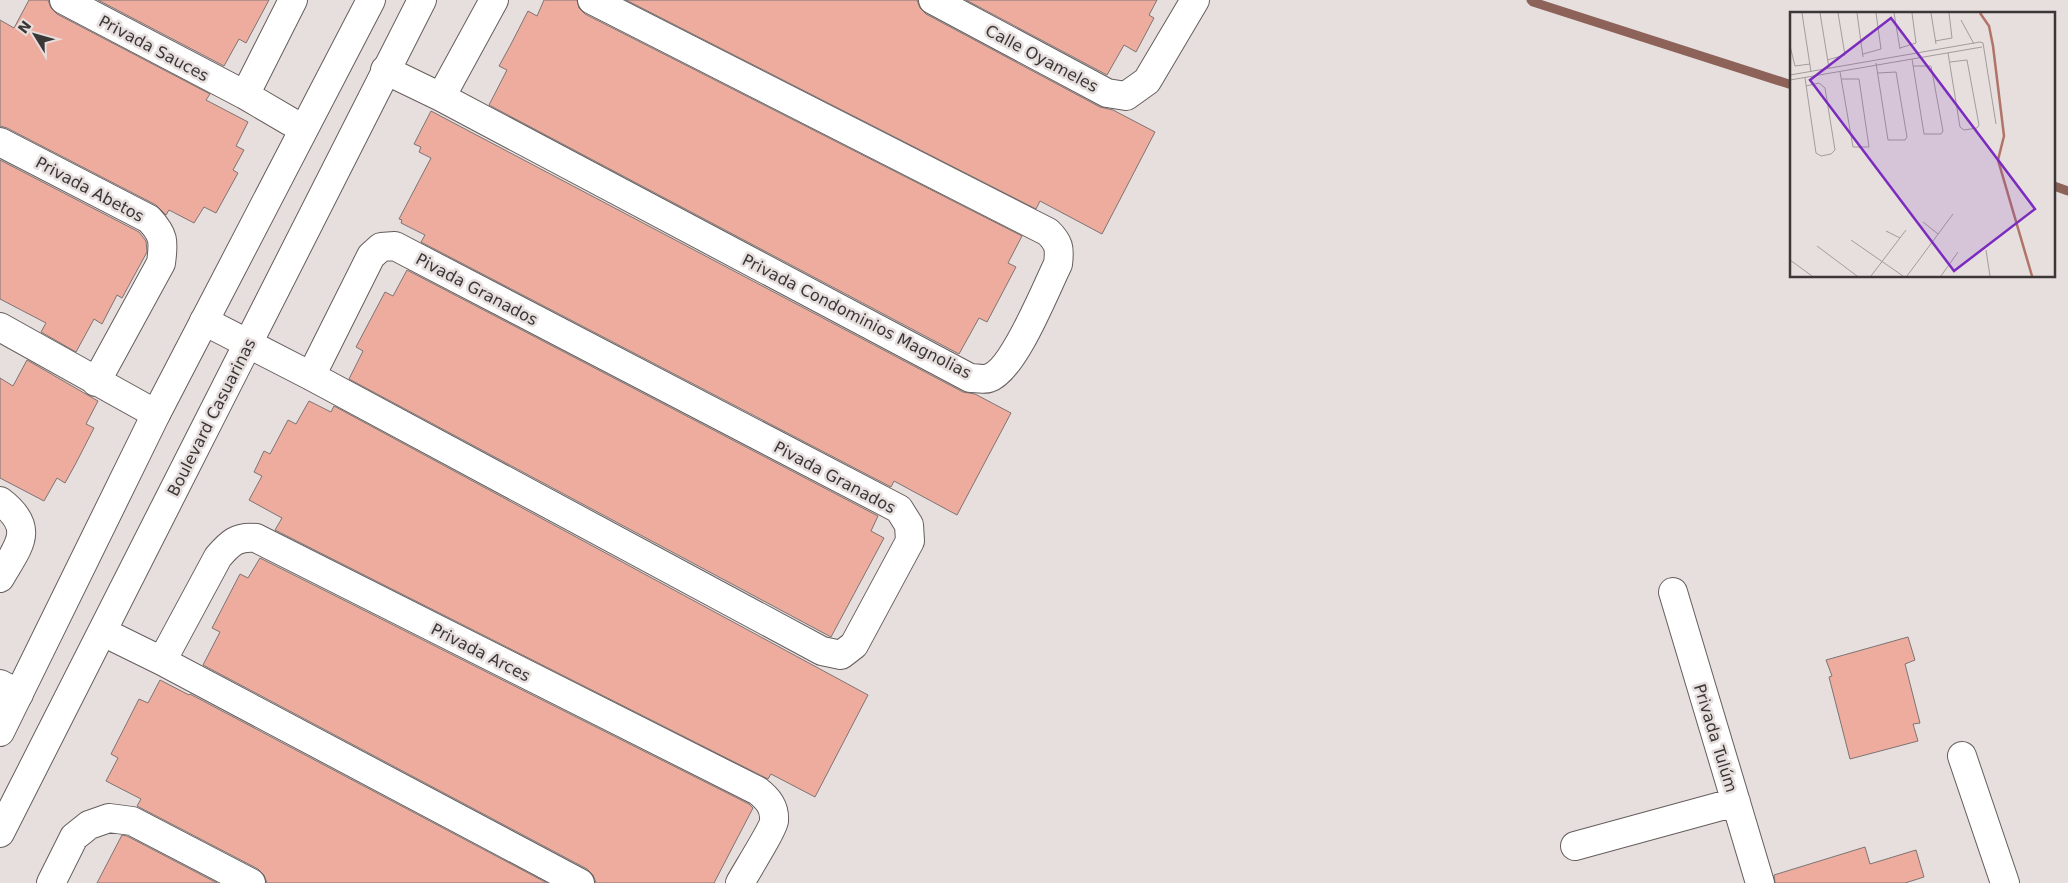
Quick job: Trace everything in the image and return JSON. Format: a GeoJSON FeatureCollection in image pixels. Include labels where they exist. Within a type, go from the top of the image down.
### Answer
{"type":"FeatureCollection","features":[{"type":"Feature","properties":{"kind":"street","name":"Privada Sauces"},"geometry":{"type":"LineString","coordinates":[[64,0],[245,95],[303,129]]}},
{"type":"Feature","properties":{"kind":"street"},"geometry":{"type":"LineString","coordinates":[[245,95],[293,0]]}},
{"type":"Feature","properties":{"kind":"street"},"geometry":{"type":"LineString","coordinates":[[0,732],[9,689],[156,414],[371,0]]}},
{"type":"Feature","properties":{"kind":"street","name":"Boulevard Casuarinas"},"geometry":{"type":"LineString","coordinates":[[0,833],[422,0]]}},
{"type":"Feature","properties":{"kind":"street"},"geometry":{"type":"LineString","coordinates":[[441,97],[494,0]]}},
{"type":"Feature","properties":{"kind":"street","name":"Privada Condominios Magnolias"},"geometry":{"type":"LineString","coordinates":[[385,70],[441,97],[970,378],[989,379],[1001,370],[1012,357],[1058,264],[1057,242],[1048,232],[592,0]]}},
{"type":"Feature","properties":{"kind":"street","name":"Calle Oyameles"},"geometry":{"type":"LineString","coordinates":[[933,0],[1107,94],[1126,96],[1147,81],[1195,0]]}},
{"type":"Feature","properties":{"kind":"street","name":"Privada Abetos"},"geometry":{"type":"LineString","coordinates":[[0,142],[149,219],[160,230],[164,243],[161,263],[96,382]]}},
{"type":"Feature","properties":{"kind":"street","name":"Pivada Granados"},"geometry":{"type":"LineString","coordinates":[[204,321],[311,376],[822,651],[841,655],[854,645],[910,541],[909,525],[899,509],[395,246],[381,247],[371,256],[311,376]]}},
{"type":"Feature","properties":{"kind":"street"},"geometry":{"type":"LineString","coordinates":[[0,327],[156,414]]}},
{"type":"Feature","properties":{"kind":"street"},"geometry":{"type":"LineString","coordinates":[[0,501],[11,510],[20,525],[22,540],[0,578]]}},
{"type":"Feature","properties":{"kind":"street","name":"Privada Arces"},"geometry":{"type":"LineString","coordinates":[[162,661],[218,557],[230,544],[245,537],[256,538],[758,791],[769,800],[774,822],[740,883]]}},
{"type":"Feature","properties":{"kind":"street","name":"Privada Tulúm"},"geometry":{"type":"LineString","coordinates":[[1673,592],[1760,883]]}},
{"type":"Feature","properties":{"kind":"street"},"geometry":{"type":"LineString","coordinates":[[103,632],[162,661],[580,883]]}},
{"type":"Feature","properties":{"kind":"street"},"geometry":{"type":"LineString","coordinates":[[1962,756],[2005,883]]}},
{"type":"Feature","properties":{"kind":"street"},"geometry":{"type":"LineString","coordinates":[[1575,846],[1736,802]]}},
{"type":"Feature","properties":{"kind":"street"},"geometry":{"type":"LineString","coordinates":[[51,883],[74,837],[89,825],[109,818],[132,821],[251,883]]}},
{"type":"Feature","properties":{"kind":"building"},"geometry":{"type":"Polygon","coordinates":[[[29,0],[48,0],[51,8],[57,14],[210,94],[206,100],[248,122],[236,146],[244,150],[233,170],[238,173],[216,213],[204,207],[194,223],[169,210],[166,215],[156,205],[0,126],[0,20],[14,28],[29,0]]]}},
{"type":"Feature","properties":{"kind":"building"},"geometry":{"type":"Polygon","coordinates":[[[98,0],[269,0],[246,43],[239,39],[224,66],[98,0]]]}},
{"type":"Feature","properties":{"kind":"building"},"geometry":{"type":"Polygon","coordinates":[[[544,0],[577,0],[579,8],[585,14],[1022,236],[1008,263],[1016,267],[987,322],[979,318],[959,354],[489,105],[507,70],[499,66],[528,11],[537,16],[544,0]]]}},
{"type":"Feature","properties":{"kind":"building"},"geometry":{"type":"Polygon","coordinates":[[[626,0],[917,0],[920,8],[926,14],[1100,107],[1113,110],[1155,132],[1102,234],[1040,201],[1036,209],[626,0]]]}},
{"type":"Feature","properties":{"kind":"building"},"geometry":{"type":"Polygon","coordinates":[[[966,0],[1157,0],[1149,15],[1154,18],[1136,52],[1124,45],[1107,75],[966,0]]]}},
{"type":"Feature","properties":{"kind":"building"},"geometry":{"type":"Polygon","coordinates":[[[431,111],[963,392],[975,394],[1011,413],[957,515],[894,481],[891,487],[421,242],[425,235],[401,223],[402,220],[399,219],[431,158],[419,152],[421,147],[414,144],[431,111]]]}},
{"type":"Feature","properties":{"kind":"building"},"geometry":{"type":"Polygon","coordinates":[[[0,160],[139,232],[146,241],[147,252],[122,298],[117,295],[102,324],[94,319],[76,352],[41,332],[46,323],[0,299],[0,160]]]}},
{"type":"Feature","properties":{"kind":"building"},"geometry":{"type":"Polygon","coordinates":[[[407,270],[878,516],[871,531],[884,538],[831,637],[349,379],[363,351],[356,347],[385,292],[393,296],[407,270]]]}},
{"type":"Feature","properties":{"kind":"building"},"geometry":{"type":"Polygon","coordinates":[[[27,360],[98,401],[86,424],[94,428],[76,463],[65,483],[57,478],[44,501],[0,478],[0,378],[13,386],[27,360]]]}},
{"type":"Feature","properties":{"kind":"building"},"geometry":{"type":"Polygon","coordinates":[[[309,401],[331,412],[334,406],[868,695],[815,797],[771,774],[768,779],[275,530],[282,518],[249,500],[262,476],[254,472],[264,451],[270,454],[288,420],[296,424],[309,401]]]}},
{"type":"Feature","properties":{"kind":"building"},"geometry":{"type":"Polygon","coordinates":[[[260,558],[749,804],[753,808],[714,883],[596,883],[593,875],[587,869],[203,665],[220,632],[212,628],[240,574],[248,578],[260,558]]]}},
{"type":"Feature","properties":{"kind":"building"},"geometry":{"type":"Polygon","coordinates":[[[1908,637],[1915,660],[1905,664],[1920,723],[1913,724],[1918,741],[1850,759],[1829,677],[1832,676],[1826,660],[1908,637]]]}},
{"type":"Feature","properties":{"kind":"building"},"geometry":{"type":"Polygon","coordinates":[[[160,680],[190,694],[547,883],[267,883],[264,875],[258,869],[137,806],[141,799],[106,781],[118,758],[111,754],[139,699],[148,703],[160,680]]]}},
{"type":"Feature","properties":{"kind":"building"},"geometry":{"type":"Polygon","coordinates":[[[122,835],[127,836],[217,883],[97,883],[122,835]]]}},
{"type":"Feature","properties":{"kind":"building"},"geometry":{"type":"Polygon","coordinates":[[[1865,847],[1870,864],[1916,850],[1924,877],[1905,883],[1775,883],[1774,875],[1865,847]]]}},
{"type":"Feature","properties":{"kind":"waterway"},"geometry":{"type":"LineString","coordinates":[[1531,0],[1790,84]]}},
{"type":"Feature","properties":{"kind":"waterway"},"geometry":{"type":"LineString","coordinates":[[2056,187],[2068,191]]}}]}
